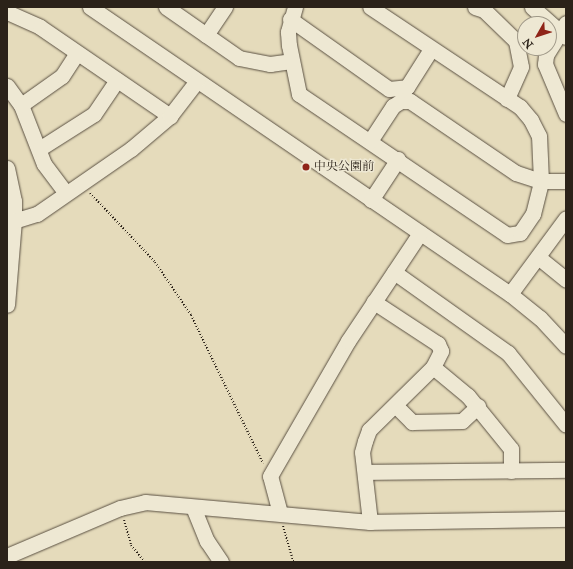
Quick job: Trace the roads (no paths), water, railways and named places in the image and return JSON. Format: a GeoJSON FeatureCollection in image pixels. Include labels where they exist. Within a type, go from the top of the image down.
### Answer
{"type":"FeatureCollection","features":[{"type":"Feature","properties":{"kind":"street"},"geometry":{"type":"LineString","coordinates":[[90,7],[110,12],[197,81],[510,294],[540,318],[566,346]]}},
{"type":"Feature","properties":{"kind":"street"},"geometry":{"type":"LineString","coordinates":[[206,35],[225,7]]}},
{"type":"Feature","properties":{"kind":"street"},"geometry":{"type":"LineString","coordinates":[[475,7],[484,10],[516,41],[521,67],[507,99]]}},
{"type":"Feature","properties":{"kind":"street"},"geometry":{"type":"LineString","coordinates":[[532,7],[564,31],[546,55],[545,64],[566,114]]}},
{"type":"Feature","properties":{"kind":"street"},"geometry":{"type":"LineString","coordinates":[[376,9],[431,49],[507,99],[532,120],[539,136],[541,181],[533,214],[520,233],[507,235],[398,159],[299,94],[291,61],[288,32],[293,13],[389,89],[407,87],[431,49]]}},
{"type":"Feature","properties":{"kind":"street"},"geometry":{"type":"LineString","coordinates":[[175,10],[238,58],[270,64],[291,61]]}},
{"type":"Feature","properties":{"kind":"street"},"geometry":{"type":"LineString","coordinates":[[7,12],[40,27],[170,116]]}},
{"type":"Feature","properties":{"kind":"street"},"geometry":{"type":"LineString","coordinates":[[21,105],[62,76],[77,53]]}},
{"type":"Feature","properties":{"kind":"street"},"geometry":{"type":"LineString","coordinates":[[40,149],[94,114],[117,80]]}},
{"type":"Feature","properties":{"kind":"street"},"geometry":{"type":"LineString","coordinates":[[11,221],[37,214],[131,149],[170,116],[197,81]]}},
{"type":"Feature","properties":{"kind":"street"},"geometry":{"type":"LineString","coordinates":[[7,86],[21,105],[40,149],[44,164],[66,193]]}},
{"type":"Feature","properties":{"kind":"street"},"geometry":{"type":"LineString","coordinates":[[370,141],[393,106],[401,101],[410,101],[516,173],[541,181],[566,181]]}},
{"type":"Feature","properties":{"kind":"street"},"geometry":{"type":"LineString","coordinates":[[371,200],[398,159]]}},
{"type":"Feature","properties":{"kind":"street"},"geometry":{"type":"LineString","coordinates":[[7,168],[14,201],[11,221],[7,305]]}},
{"type":"Feature","properties":{"kind":"street"},"geometry":{"type":"LineString","coordinates":[[510,294],[525,269],[538,257],[566,218]]}},
{"type":"Feature","properties":{"kind":"street"},"geometry":{"type":"LineString","coordinates":[[280,513],[270,476],[348,341],[420,232]]}},
{"type":"Feature","properties":{"kind":"street"},"geometry":{"type":"LineString","coordinates":[[538,257],[566,279]]}},
{"type":"Feature","properties":{"kind":"street"},"geometry":{"type":"LineString","coordinates":[[394,272],[508,353],[566,425]]}},
{"type":"Feature","properties":{"kind":"street"},"geometry":{"type":"LineString","coordinates":[[370,522],[362,452],[369,430],[396,406],[433,367],[440,357],[438,344],[374,302]]}},
{"type":"Feature","properties":{"kind":"street"},"geometry":{"type":"LineString","coordinates":[[433,367],[478,406],[511,449],[511,471]]}},
{"type":"Feature","properties":{"kind":"street"},"geometry":{"type":"LineString","coordinates":[[396,406],[412,422],[462,421],[478,406]]}},
{"type":"Feature","properties":{"kind":"street"},"geometry":{"type":"LineString","coordinates":[[364,472],[566,470]]}},
{"type":"Feature","properties":{"kind":"street"},"geometry":{"type":"LineString","coordinates":[[7,556],[120,508],[145,502],[370,522],[566,519]]}},
{"type":"Feature","properties":{"kind":"street"},"geometry":{"type":"LineString","coordinates":[[193,507],[207,541],[221,562]]}},
{"type":"Feature","properties":{"kind":"place","name":"中央公園前"},"geometry":{"type":"Point","coordinates":[306,167]}}]}
